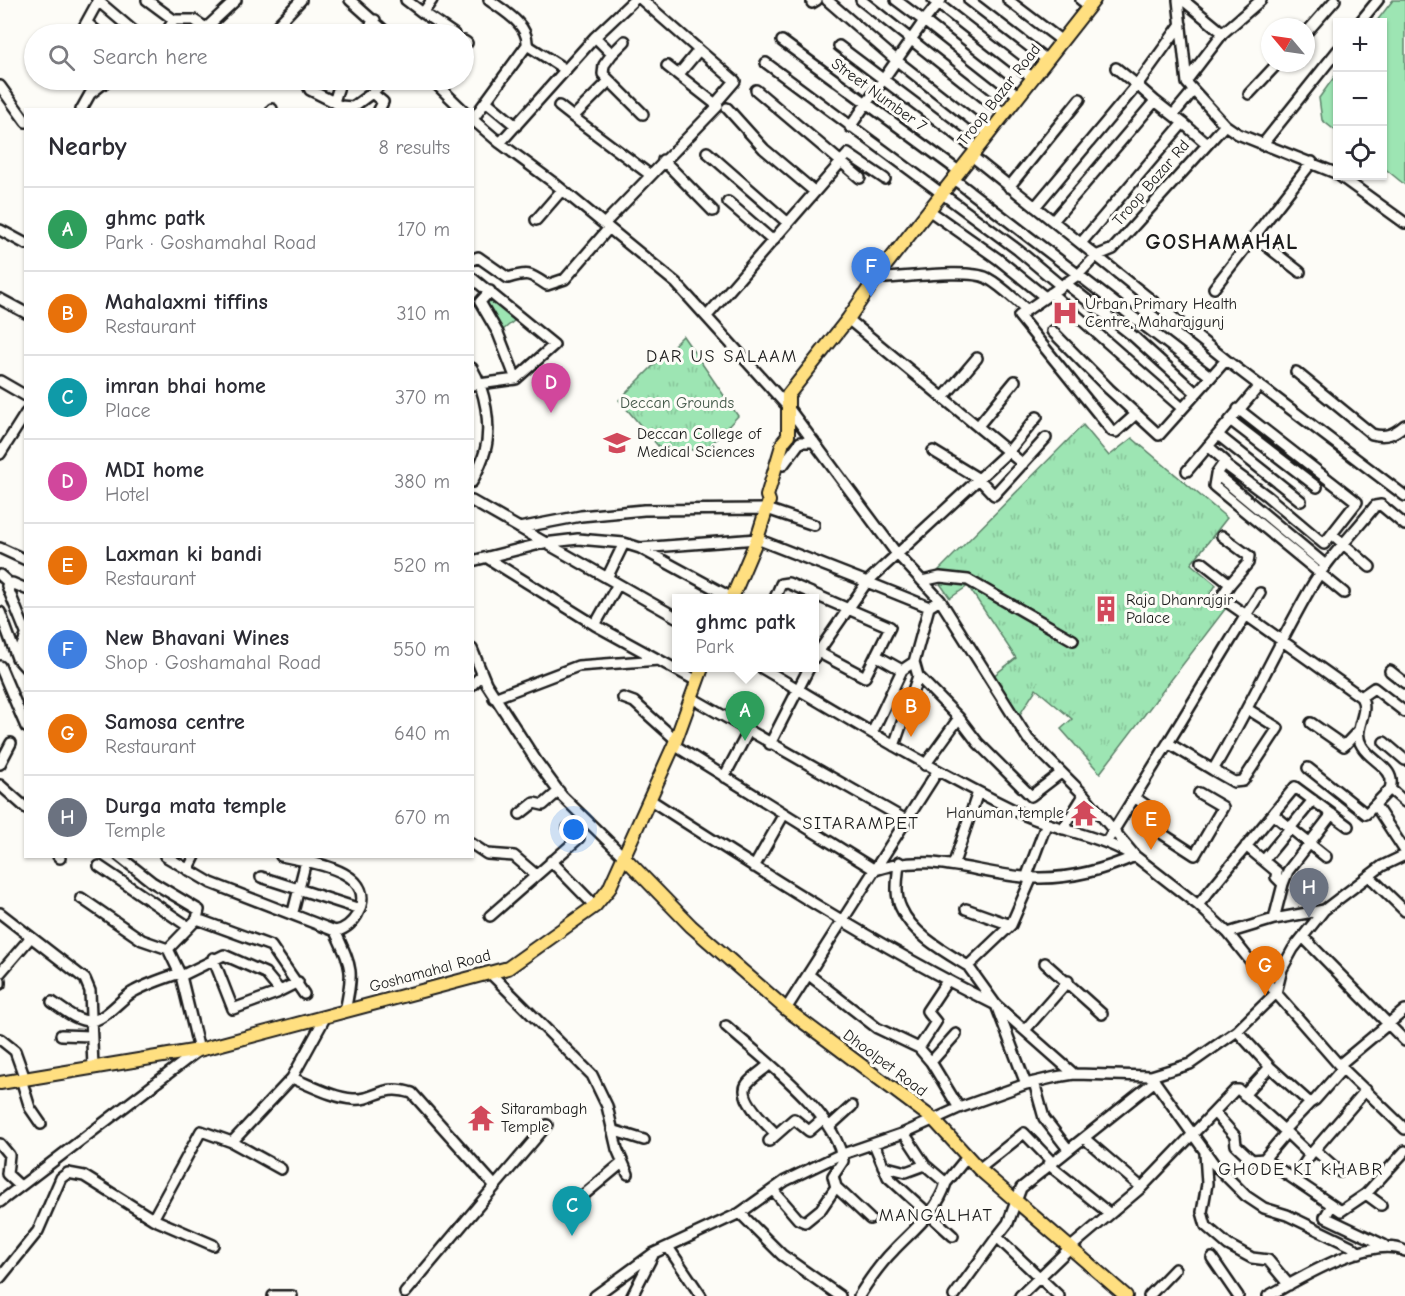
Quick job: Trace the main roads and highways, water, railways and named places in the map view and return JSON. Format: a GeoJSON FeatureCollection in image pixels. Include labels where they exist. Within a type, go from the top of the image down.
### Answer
{"type":"FeatureCollection","features":[{"type":"Feature","properties":{"kind":"main road","name":"Troop Bazar Road"},"geometry":{"type":"LineString","coordinates":[[788,436],[790,426],[788,395],[848,319],[878,275],[1062,41],[1088,2]]}},
{"type":"Feature","properties":{"kind":"main road"},"geometry":{"type":"LineString","coordinates":[[734,594],[757,539],[768,505],[774,498],[790,443],[788,436]]}},
{"type":"Feature","properties":{"kind":"main road"},"geometry":{"type":"LineString","coordinates":[[768,505],[767,496],[783,442],[788,436]]}},
{"type":"Feature","properties":{"kind":"main road","name":"Goshamahal Road"},"geometry":{"type":"LineString","coordinates":[[0,1083],[199,1050],[508,968],[595,906],[609,889],[625,858],[675,742],[700,672]]}},
{"type":"Feature","properties":{"kind":"main road","name":"Dhoolpet Road"},"geometry":{"type":"LineString","coordinates":[[625,858],[691,926],[786,1009],[933,1119],[979,1169],[1125,1296]]}},
{"type":"Feature","properties":{"kind":"place","name":"New Bhavani Wines"},"geometry":{"type":"Point","coordinates":[871,297]}},
{"type":"Feature","properties":{"kind":"place","name":"Urban Primary Health Centre, Maharajgunj"},"geometry":{"type":"Point","coordinates":[1065,313]}},
{"type":"Feature","properties":{"kind":"place","name":"MDI home"},"geometry":{"type":"Point","coordinates":[551,413]}},
{"type":"Feature","properties":{"kind":"place","name":"Deccan College of Medical Sciences"},"geometry":{"type":"Point","coordinates":[617,443]}},
{"type":"Feature","properties":{"kind":"place","name":"Raja Dhanrajgir Palace"},"geometry":{"type":"Point","coordinates":[1106,609]}},
{"type":"Feature","properties":{"kind":"place","name":"Mahalaxmi tiffins"},"geometry":{"type":"Point","coordinates":[911,737]}},
{"type":"Feature","properties":{"kind":"place","name":"ghmc patk"},"geometry":{"type":"Point","coordinates":[745,741]}},
{"type":"Feature","properties":{"kind":"place","name":"Hanuman temple"},"geometry":{"type":"Point","coordinates":[1084,813]}},
{"type":"Feature","properties":{"kind":"place","name":"Laxman ki bandi"},"geometry":{"type":"Point","coordinates":[1151,850]}},
{"type":"Feature","properties":{"kind":"place","name":"Durga mata temple"},"geometry":{"type":"Point","coordinates":[1309,918]}},
{"type":"Feature","properties":{"kind":"place","name":"Samosa centre"},"geometry":{"type":"Point","coordinates":[1265,996]}},
{"type":"Feature","properties":{"kind":"place","name":"Sitarambagh Temple"},"geometry":{"type":"Point","coordinates":[481,1118]}},
{"type":"Feature","properties":{"kind":"place","name":"imran bhai home"},"geometry":{"type":"Point","coordinates":[572,1236]}},
{"type":"Feature","properties":{"kind":"district","name":"GOSHAMAHAL"},"geometry":{"type":"Point","coordinates":[1222,242]}},
{"type":"Feature","properties":{"kind":"district","name":"DAR US SALAAM"},"geometry":{"type":"Point","coordinates":[722,356]}},
{"type":"Feature","properties":{"kind":"district","name":"SITARAMPET"},"geometry":{"type":"Point","coordinates":[861,823]}},
{"type":"Feature","properties":{"kind":"district","name":"GHODE KI KHABR"},"geometry":{"type":"Point","coordinates":[1301,1169]}},
{"type":"Feature","properties":{"kind":"district","name":"MANGALHAT"},"geometry":{"type":"Point","coordinates":[936,1215]}},
{"type":"Feature","properties":{"kind":"park label","name":"Deccan Grounds"},"geometry":{"type":"Point","coordinates":[677,403]}}]}
